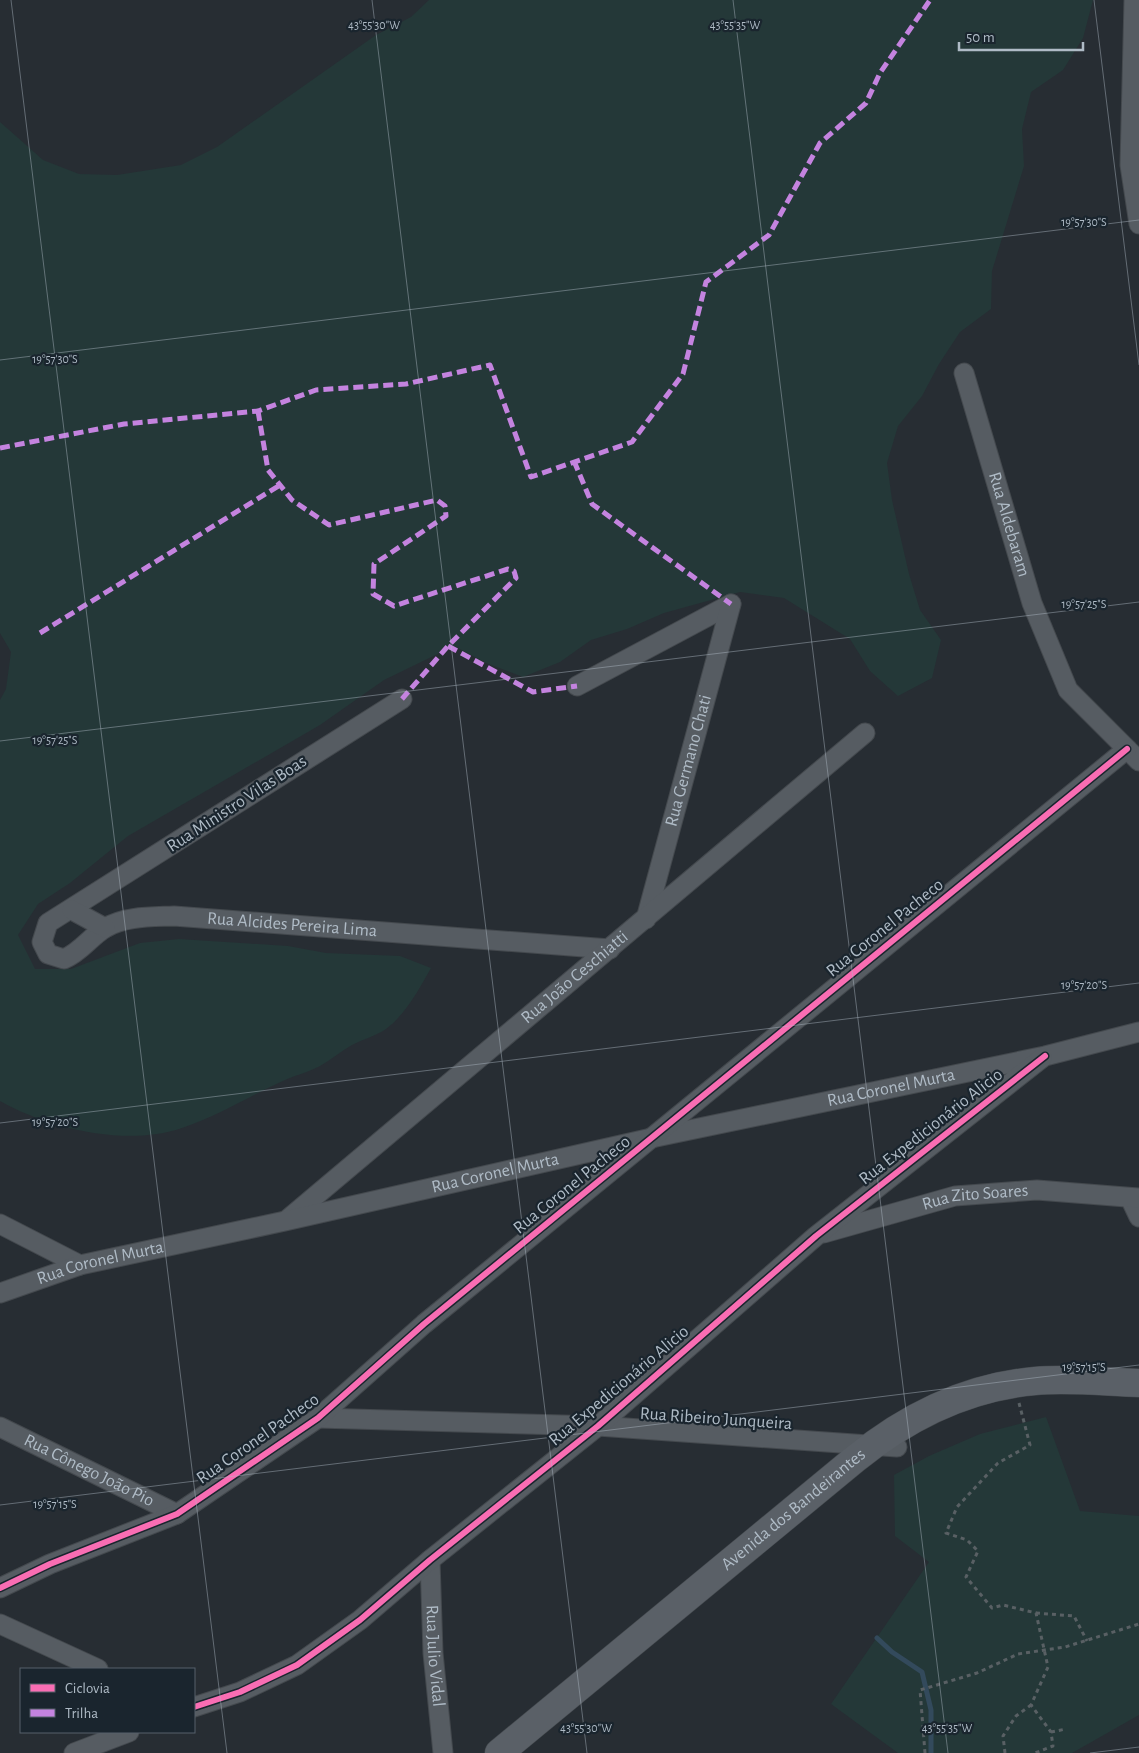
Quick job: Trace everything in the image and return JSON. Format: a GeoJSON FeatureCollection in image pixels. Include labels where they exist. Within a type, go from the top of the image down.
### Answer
{"type":"FeatureCollection","features":[{"type":"Feature","properties":{"kind":"street"},"geometry":{"type":"LineString","coordinates":[[1134,0],[1130,165],[1139,224]]}},
{"type":"Feature","properties":{"kind":"street","name":"Rua Aldebaram"},"geometry":{"type":"LineString","coordinates":[[964,372],[1032,603],[1068,690],[1133,755]]}},
{"type":"Feature","properties":{"kind":"street","name":"Rua Germano Chati"},"geometry":{"type":"LineString","coordinates":[[577,686],[731,604],[646,918]]}},
{"type":"Feature","properties":{"kind":"street","name":"Rua Ministro Vilas Boas"},"geometry":{"type":"LineString","coordinates":[[72,910],[402,699]]}},
{"type":"Feature","properties":{"kind":"street","name":"Rua João Ceschiatti"},"geometry":{"type":"LineString","coordinates":[[285,1221],[865,733]]}},
{"type":"Feature","properties":{"kind":"street","name":"Rua Coronel Pacheco"},"geometry":{"type":"LineString","coordinates":[[0,1588],[50,1564],[177,1514],[318,1418],[424,1324],[1133,755]]}},
{"type":"Feature","properties":{"kind":"street"},"geometry":{"type":"LineString","coordinates":[[72,910],[105,928]]}},
{"type":"Feature","properties":{"kind":"street","name":"Rua Alcides Pereira Lima"},"geometry":{"type":"LineString","coordinates":[[72,910],[48,923],[42,942],[48,954],[64,959],[77,954],[105,928],[137,918],[174,916],[610,949]]}},
{"type":"Feature","properties":{"kind":"street","name":"Rua Coronel Murta"},"geometry":{"type":"LineString","coordinates":[[0,1293],[80,1265],[285,1221],[656,1137],[1045,1056],[1139,1032]]}},
{"type":"Feature","properties":{"kind":"street","name":"Rua Expedicionário Alicio"},"geometry":{"type":"LineString","coordinates":[[195,1708],[240,1692],[297,1665],[360,1620],[430,1560],[598,1426],[816,1236],[1045,1056]]}},
{"type":"Feature","properties":{"kind":"street","name":"Rua Zito Soares"},"geometry":{"type":"LineString","coordinates":[[816,1236],[954,1196],[1038,1190],[1134,1198]]}},
{"type":"Feature","properties":{"kind":"street"},"geometry":{"type":"LineString","coordinates":[[1134,1198],[1139,1217]]}},
{"type":"Feature","properties":{"kind":"street"},"geometry":{"type":"LineString","coordinates":[[0,1224],[80,1265]]}},
{"type":"Feature","properties":{"kind":"street","name":"Avenida dos Bandeirantes"},"geometry":{"type":"LineString","coordinates":[[526,1753],[846,1485],[885,1446],[904,1423],[924,1412],[963,1397],[1014,1383],[1058,1380],[1139,1383]]}},
{"type":"Feature","properties":{"kind":"street","name":"Avenida dos Bandeirantes"},"geometry":{"type":"LineString","coordinates":[[499,1753],[885,1446],[959,1413],[1052,1397],[1111,1396],[1139,1398]]}},
{"type":"Feature","properties":{"kind":"street","name":"Rua Ribeiro Junqueira"},"geometry":{"type":"LineString","coordinates":[[318,1418],[598,1426],[885,1446]]}},
{"type":"Feature","properties":{"kind":"street","name":"Rua Cônego João Pio"},"geometry":{"type":"LineString","coordinates":[[0,1427],[177,1514]]}},
{"type":"Feature","properties":{"kind":"street","name":"Rua Julio Vidal"},"geometry":{"type":"LineString","coordinates":[[430,1560],[433,1653],[443,1753]]}},
{"type":"Feature","properties":{"kind":"street"},"geometry":{"type":"LineString","coordinates":[[0,1624],[96,1668]]}},
{"type":"Feature","properties":{"kind":"street"},"geometry":{"type":"LineString","coordinates":[[74,1753],[126,1733]]}},
{"type":"Feature","properties":{"kind":"path"},"geometry":{"type":"LineString","coordinates":[[1019,1402],[1030,1445],[998,1463],[957,1507],[946,1533],[967,1540],[978,1551],[966,1577],[992,1608],[1002,1604],[1036,1613],[1074,1616],[1087,1641]]}},
{"type":"Feature","properties":{"kind":"path"},"geometry":{"type":"LineString","coordinates":[[1005,1753],[1003,1736],[1016,1716],[1031,1705],[1048,1667],[1036,1613]]}},
{"type":"Feature","properties":{"kind":"path"},"geometry":{"type":"LineString","coordinates":[[925,1753],[920,1690],[977,1673],[1018,1654],[1066,1647],[1139,1624]]}},
{"type":"Feature","properties":{"kind":"path"},"geometry":{"type":"LineString","coordinates":[[1031,1705],[1052,1732],[1053,1746],[1035,1753]]}},
{"type":"Feature","properties":{"kind":"path"},"geometry":{"type":"LineString","coordinates":[[1052,1732],[1066,1729]]}},
{"type":"Feature","properties":{"kind":"green space"},"geometry":{"type":"Polygon","coordinates":[[[429,0],[1093,0],[1083,38],[1063,70],[1031,92],[1022,129],[1024,166],[992,271],[991,309],[960,332],[939,364],[922,396],[898,426],[887,463],[892,500],[909,574],[920,610],[941,640],[932,678],[898,696],[870,671],[850,639],[784,598],[740,592],[664,613],[627,629],[591,640],[560,662],[523,677],[486,663],[454,646],[384,680],[320,725],[128,836],[70,883],[38,904],[18,935],[35,969],[71,969],[140,943],[179,939],[288,946],[326,953],[400,956],[431,968],[406,1009],[386,1029],[352,1045],[320,1066],[285,1080],[208,1118],[182,1128],[137,1136],[113,1135],[65,1127],[42,1120],[0,1101],[0,700],[6,689],[11,652],[0,633],[0,122],[43,160],[79,174],[117,175],[181,165],[217,147],[376,35],[411,17],[429,0]]]}},
{"type":"Feature","properties":{"kind":"green space"},"geometry":{"type":"Polygon","coordinates":[[[1046,1417],[1080,1511],[1139,1516],[1139,1715],[1072,1753],[898,1753],[831,1704],[929,1562],[895,1536],[894,1475],[929,1456],[980,1434],[1046,1417]]]}},
{"type":"Feature","properties":{"kind":"waterway"},"geometry":{"type":"LineString","coordinates":[[877,1638],[892,1652],[922,1672],[931,1710],[931,1753]]}},
{"type":"Feature","properties":{"kind":"marked path"},"geometry":{"type":"LineString","coordinates":[[0,448],[124,424],[258,411],[316,390],[406,384],[490,365],[531,477],[632,442],[683,374],[706,282],[769,235],[820,143],[866,103],[880,73],[930,0]]}},
{"type":"Feature","properties":{"kind":"marked path"},"geometry":{"type":"LineString","coordinates":[[258,411],[268,470],[292,500],[329,525],[437,500],[445,506],[446,516],[374,564],[373,594],[394,606],[508,569],[514,571],[516,578],[448,646],[402,699]]}},
{"type":"Feature","properties":{"kind":"marked path"},"geometry":{"type":"LineString","coordinates":[[574,461],[592,504],[731,604]]}},
{"type":"Feature","properties":{"kind":"marked path"},"geometry":{"type":"LineString","coordinates":[[40,633],[280,485]]}},
{"type":"Feature","properties":{"kind":"marked path"},"geometry":{"type":"LineString","coordinates":[[448,646],[533,692],[577,686]]}},
{"type":"Feature","properties":{"kind":"cycle path"},"geometry":{"type":"LineString","coordinates":[[0,1588],[50,1564],[177,1514],[318,1418],[424,1324],[1127,749]]}},
{"type":"Feature","properties":{"kind":"cycle path"},"geometry":{"type":"LineString","coordinates":[[195,1707],[240,1692],[297,1665],[360,1620],[430,1560],[598,1426],[816,1236],[1045,1056]]}}]}
